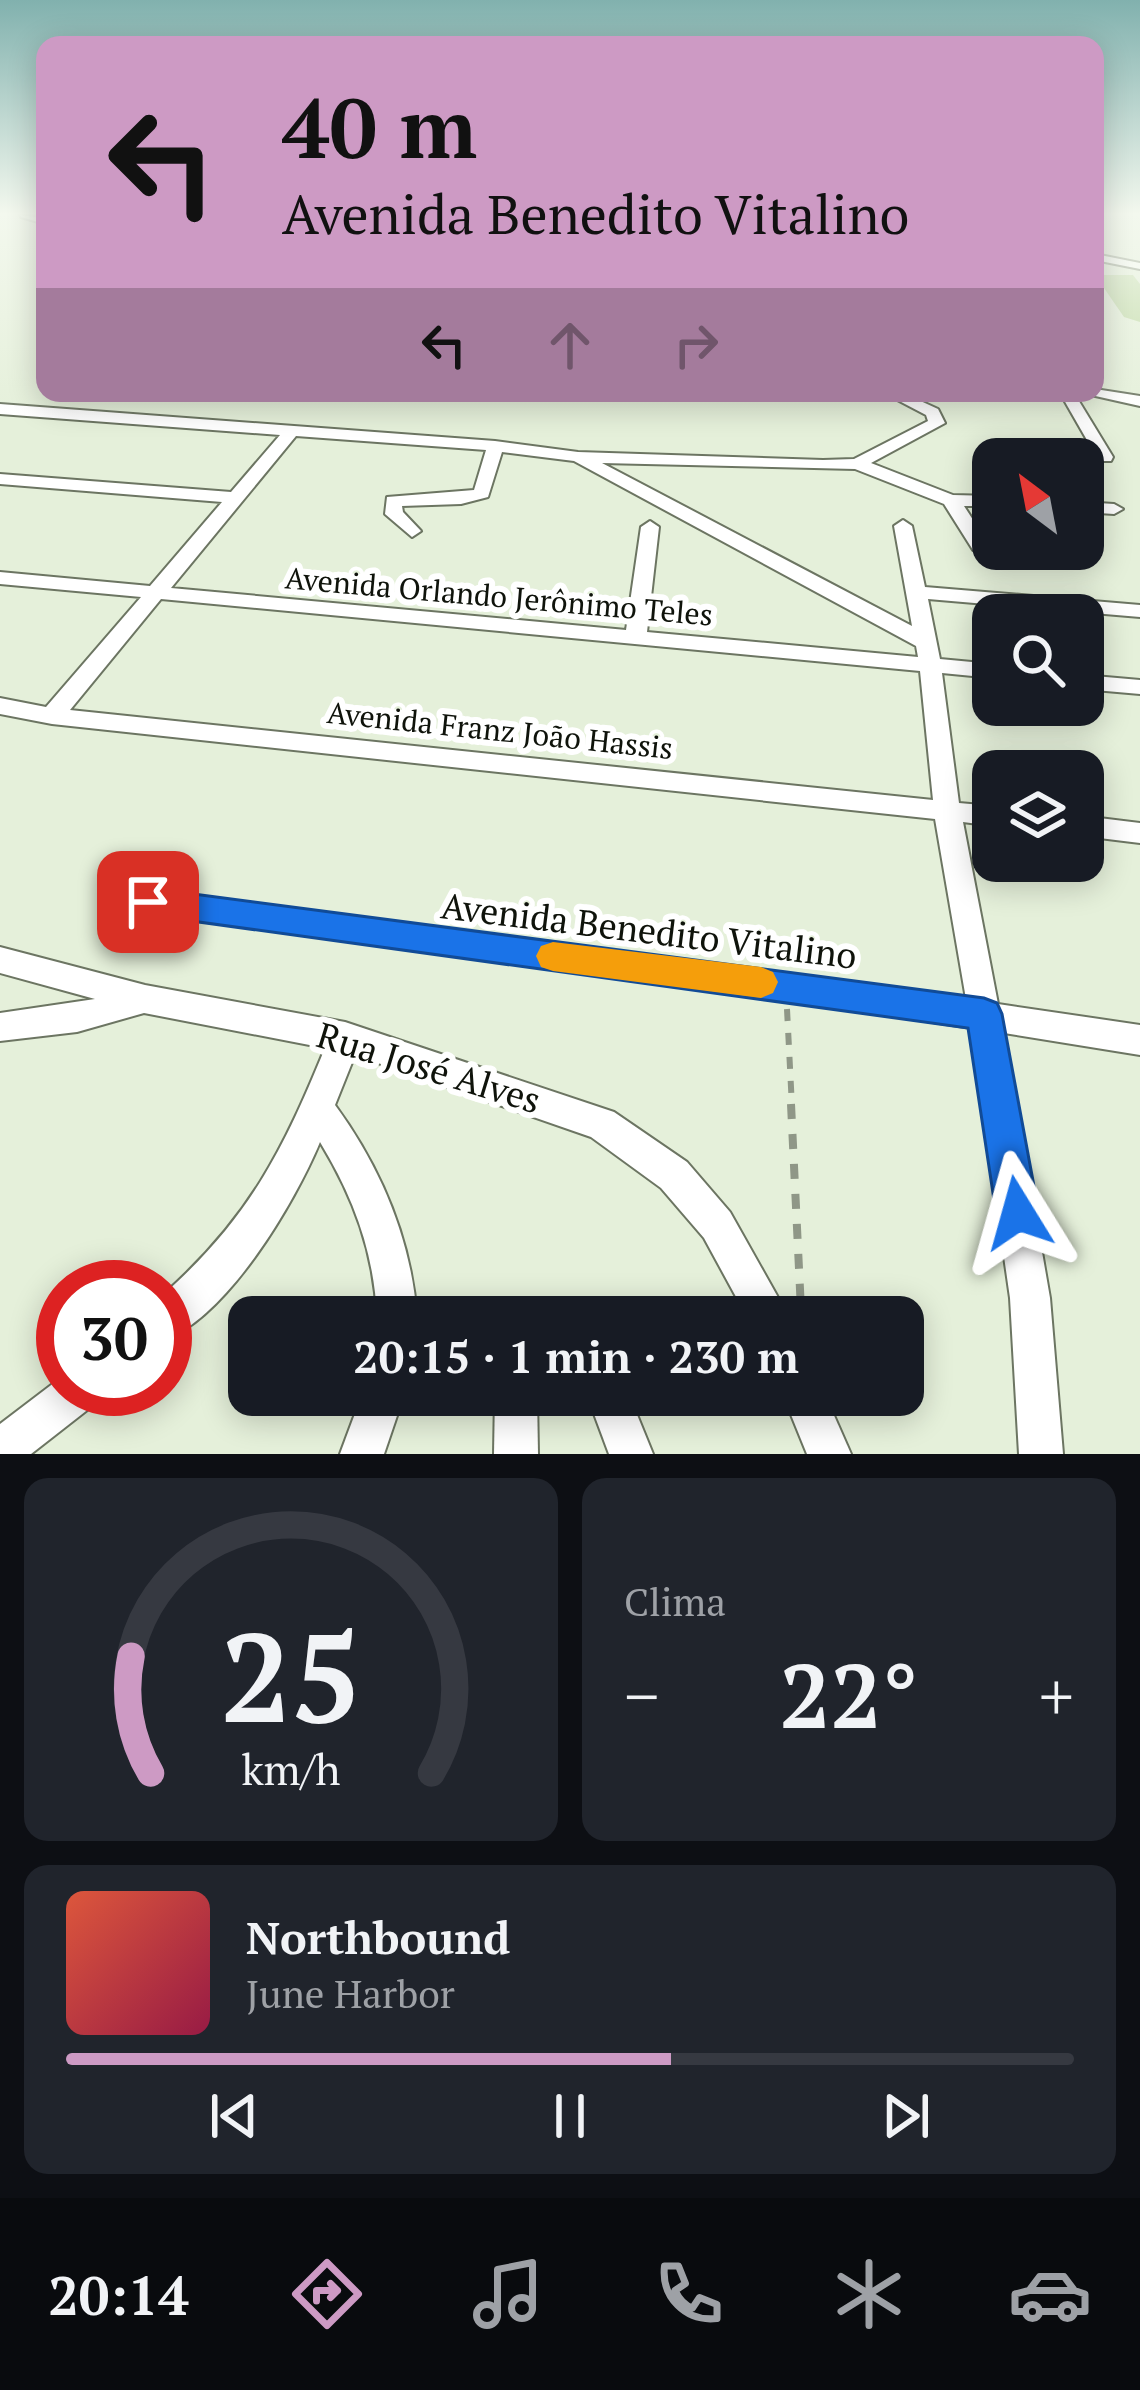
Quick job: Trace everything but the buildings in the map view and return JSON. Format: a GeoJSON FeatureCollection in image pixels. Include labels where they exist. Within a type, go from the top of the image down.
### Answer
{"type":"FeatureCollection","features":[{"type":"Feature","properties":{"kind":"street"},"geometry":{"type":"LineString","coordinates":[[1104,395],[1140,401]]}},
{"type":"Feature","properties":{"kind":"street"},"geometry":{"type":"LineString","coordinates":[[857,464],[932,428],[938,419],[912,402]]}},
{"type":"Feature","properties":{"kind":"street"},"geometry":{"type":"LineString","coordinates":[[924,407],[929,402]]}},
{"type":"Feature","properties":{"kind":"street"},"geometry":{"type":"LineString","coordinates":[[1071,402],[1105,457]]}},
{"type":"Feature","properties":{"kind":"street"},"geometry":{"type":"LineString","coordinates":[[0,409],[496,446],[578,457],[857,464],[952,500],[972,500]]}},
{"type":"Feature","properties":{"kind":"street"},"geometry":{"type":"LineString","coordinates":[[52,716],[292,431]]}},
{"type":"Feature","properties":{"kind":"street"},"geometry":{"type":"LineString","coordinates":[[412,531],[394,514],[393,501],[461,499],[482,493],[496,446]]}},
{"type":"Feature","properties":{"kind":"street"},"geometry":{"type":"LineString","coordinates":[[578,457],[928,653]]}},
{"type":"Feature","properties":{"kind":"street"},"geometry":{"type":"LineString","coordinates":[[620,483],[646,461]]}},
{"type":"Feature","properties":{"kind":"street"},"geometry":{"type":"LineString","coordinates":[[0,479],[234,498]]}},
{"type":"Feature","properties":{"kind":"street"},"geometry":{"type":"LineString","coordinates":[[952,500],[972,533]]}},
{"type":"Feature","properties":{"kind":"street"},"geometry":{"type":"LineString","coordinates":[[1104,508],[1114,509]]}},
{"type":"Feature","properties":{"kind":"street"},"geometry":{"type":"LineString","coordinates":[[903,526],[928,653],[947,811],[1030,1298],[1041,1454]]}},
{"type":"Feature","properties":{"kind":"street"},"geometry":{"type":"LineString","coordinates":[[635,640],[650,527]]}},
{"type":"Feature","properties":{"kind":"street","name":"Avenida Orlando Jerônimo Teles"},"geometry":{"type":"LineString","coordinates":[[0,578],[635,640],[928,653],[972,665]]}},
{"type":"Feature","properties":{"kind":"street"},"geometry":{"type":"LineString","coordinates":[[916,592],[1140,611]]}},
{"type":"Feature","properties":{"kind":"street"},"geometry":{"type":"LineString","coordinates":[[1104,684],[1140,687]]}},
{"type":"Feature","properties":{"kind":"street","name":"Avenida Franz João Hassis"},"geometry":{"type":"LineString","coordinates":[[0,706],[52,716],[972,814]]}},
{"type":"Feature","properties":{"kind":"street"},"geometry":{"type":"LineString","coordinates":[[1104,829],[1140,833]]}},
{"type":"Feature","properties":{"kind":"street","name":"Avenida Benedito Vitalino"},"geometry":{"type":"LineString","coordinates":[[148,902],[786,986],[1140,1040]]}},
{"type":"Feature","properties":{"kind":"street","name":"Rua José Alves"},"geometry":{"type":"LineString","coordinates":[[0,960],[145,999],[345,1037],[602,1124],[674,1175],[717,1225],[757,1296]]}},
{"type":"Feature","properties":{"kind":"street"},"geometry":{"type":"LineString","coordinates":[[0,1027],[77,1018],[145,999]]}},
{"type":"Feature","properties":{"kind":"street"},"geometry":{"type":"LineString","coordinates":[[192,1293],[245,1240],[272,1202],[345,1037]]}},
{"type":"Feature","properties":{"kind":"street"},"geometry":{"type":"LineString","coordinates":[[317,1108],[365,1184],[395,1278],[396,1296]]}},
{"type":"Feature","properties":{"kind":"street"},"geometry":{"type":"LineString","coordinates":[[0,1451],[45,1416]]}},
{"type":"Feature","properties":{"kind":"street"},"geometry":{"type":"LineString","coordinates":[[362,1454],[376,1416]]}},
{"type":"Feature","properties":{"kind":"street"},"geometry":{"type":"LineString","coordinates":[[516,1416],[516,1454]]}},
{"type":"Feature","properties":{"kind":"street"},"geometry":{"type":"LineString","coordinates":[[616,1416],[631,1454]]}},
{"type":"Feature","properties":{"kind":"street"},"geometry":{"type":"LineString","coordinates":[[813,1416],[830,1454]]}},
{"type":"Feature","properties":{"kind":"path"},"geometry":{"type":"LineString","coordinates":[[786,986],[800,1296]]}},
{"type":"Feature","properties":{"kind":"green space"},"geometry":{"type":"Polygon","coordinates":[[[1104,283],[1140,284],[1140,322],[1124,317],[1104,283]]]}},
{"type":"Feature","properties":{"kind":"slow traffic"},"geometry":{"type":"LineString","coordinates":[[553,956],[761,982]]}},
{"type":"Feature","properties":{"kind":"route"},"geometry":{"type":"LineString","coordinates":[[148,902],[984,1014],[1018,1213]]}}]}
